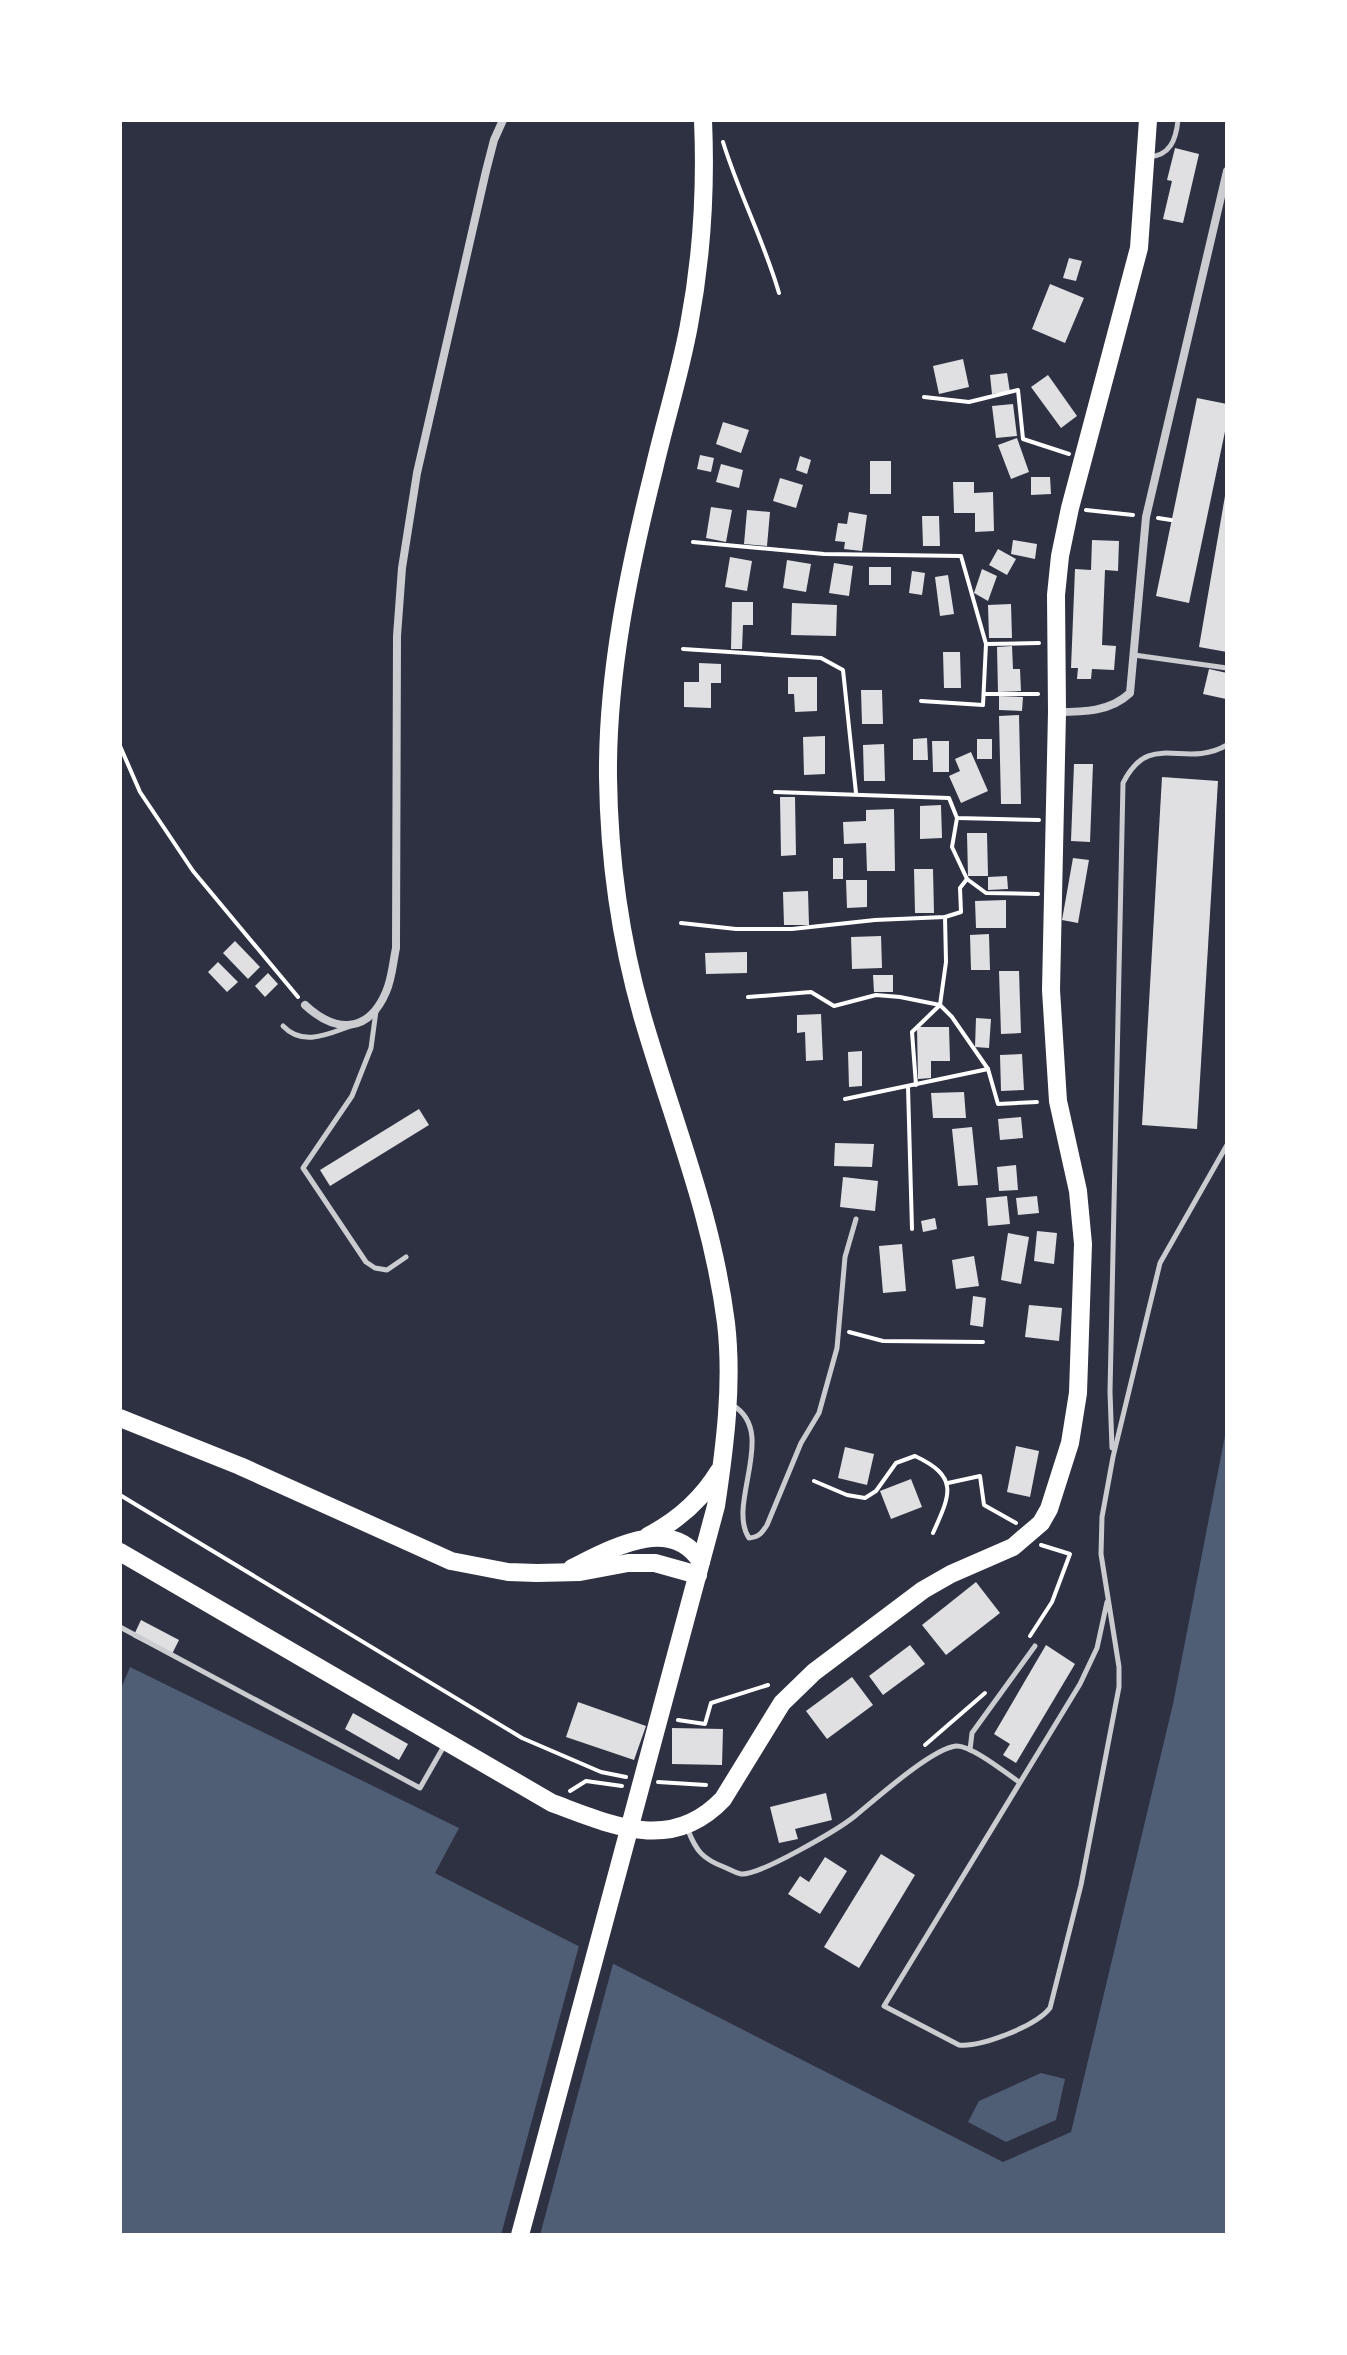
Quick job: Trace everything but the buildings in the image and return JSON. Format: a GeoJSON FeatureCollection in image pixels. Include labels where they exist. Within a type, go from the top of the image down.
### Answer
{"type":"FeatureCollection","features":[{"type":"Feature","properties":{"kind":"main road"},"geometry":{"type":"LineString","coordinates":[[520,2235],[716,1506],[728,1402],[726,1326],[712,1243],[699,1188],[642,1016],[627,959],[609,833],[608,773],[621,625],[635,550],[690,321],[705,188],[703,120]]}},
{"type":"Feature","properties":{"kind":"main road"},"geometry":{"type":"LineString","coordinates":[[120,1552],[552,1803],[639,1831],[657,1832],[686,1826],[710,1813],[723,1799],[769,1720],[794,1690],[923,1590],[1013,1547],[1041,1523],[1049,1509],[1070,1443],[1078,1393],[1083,1244],[1078,1191],[1058,1101],[1051,990],[1055,643],[1060,556],[1139,248],[1148,120]]}},
{"type":"Feature","properties":{"kind":"main road"},"geometry":{"type":"LineString","coordinates":[[120,1418],[254,1472],[451,1561],[508,1572],[596,1570],[643,1562],[700,1568]]}},
{"type":"Feature","properties":{"kind":"main road"},"geometry":{"type":"LineString","coordinates":[[563,1572],[642,1539],[685,1511],[711,1485],[721,1467]]}},
{"type":"Feature","properties":{"kind":"main road"},"geometry":{"type":"LineString","coordinates":[[642,1539],[664,1537],[685,1543],[700,1568]]}},
{"type":"Feature","properties":{"kind":"street"},"geometry":{"type":"LineString","coordinates":[[305,1005],[333,1023],[349,1026],[360,1023],[376,1011],[388,991],[396,948],[397,636],[402,568],[417,473],[486,171],[503,120]]}},
{"type":"Feature","properties":{"kind":"street"},"geometry":{"type":"LineString","coordinates":[[1056,703],[1086,712],[1121,702],[1130,693],[1146,517],[1227,171]]}},
{"type":"Feature","properties":{"kind":"lane"},"geometry":{"type":"LineString","coordinates":[[1145,157],[1160,156],[1170,147],[1177,136],[1178,120]]}},
{"type":"Feature","properties":{"kind":"lane"},"geometry":{"type":"LineString","coordinates":[[1134,655],[1227,668]]}},
{"type":"Feature","properties":{"kind":"lane"},"geometry":{"type":"LineString","coordinates":[[1113,1457],[1110,1392],[1123,783],[1130,769],[1151,753],[1200,753],[1227,745]]}},
{"type":"Feature","properties":{"kind":"lane"},"geometry":{"type":"LineString","coordinates":[[376,1011],[371,1048],[352,1096],[303,1168],[366,1262],[375,1268],[387,1270],[406,1257]]}},
{"type":"Feature","properties":{"kind":"lane"},"geometry":{"type":"LineString","coordinates":[[283,1026],[290,1033],[305,1038],[322,1036],[349,1026]]}},
{"type":"Feature","properties":{"kind":"lane"},"geometry":{"type":"LineString","coordinates":[[1107,1602],[1090,1665],[884,2006],[959,2045],[971,2046],[993,2040],[1044,2016],[1050,2008],[1081,1885],[1116,1710],[1119,1667],[1107,1602],[1101,1541],[1102,1517],[1113,1457],[1160,1263],[1227,1145]]}},
{"type":"Feature","properties":{"kind":"lane"},"geometry":{"type":"LineString","coordinates":[[728,1402],[739,1408],[750,1430],[751,1471],[742,1521],[749,1538],[755,1538],[767,1525],[801,1443],[819,1413],[837,1348],[845,1257],[856,1219]]}},
{"type":"Feature","properties":{"kind":"lane"},"geometry":{"type":"LineString","coordinates":[[120,1627],[420,1788],[446,1741]]}},
{"type":"Feature","properties":{"kind":"lane"},"geometry":{"type":"LineString","coordinates":[[970,1750],[972,1733],[1035,1646]]}},
{"type":"Feature","properties":{"kind":"lane"},"geometry":{"type":"LineString","coordinates":[[686,1826],[696,1850],[706,1860],[741,1874],[756,1871],[818,1840],[915,1769],[957,1746],[970,1750],[1019,1782]]}},
{"type":"Feature","properties":{"kind":"path"},"geometry":{"type":"LineString","coordinates":[[722,139],[732,171],[768,254],[779,293]]}},
{"type":"Feature","properties":{"kind":"path"},"geometry":{"type":"LineString","coordinates":[[924,397],[969,402],[1018,390],[1023,439],[1083,458]]}},
{"type":"Feature","properties":{"kind":"path"},"geometry":{"type":"LineString","coordinates":[[1070,508],[1171,520]]}},
{"type":"Feature","properties":{"kind":"path"},"geometry":{"type":"LineString","coordinates":[[693,542],[824,554],[961,556],[986,644],[983,705],[921,701]]}},
{"type":"Feature","properties":{"kind":"path"},"geometry":{"type":"LineString","coordinates":[[986,644],[1055,643]]}},
{"type":"Feature","properties":{"kind":"path"},"geometry":{"type":"LineString","coordinates":[[683,649],[821,658],[843,670],[856,793]]}},
{"type":"Feature","properties":{"kind":"path"},"geometry":{"type":"LineString","coordinates":[[984,694],[1056,703]]}},
{"type":"Feature","properties":{"kind":"path"},"geometry":{"type":"LineString","coordinates":[[120,746],[140,792],[193,871],[305,1005]]}},
{"type":"Feature","properties":{"kind":"path"},"geometry":{"type":"LineString","coordinates":[[775,792],[949,798],[957,818],[952,847],[967,879],[986,893],[1052,895]]}},
{"type":"Feature","properties":{"kind":"path"},"geometry":{"type":"LineString","coordinates":[[957,818],[1054,820]]}},
{"type":"Feature","properties":{"kind":"path"},"geometry":{"type":"LineString","coordinates":[[681,923],[736,929],[792,929],[875,920],[945,917],[961,912],[960,888],[967,879]]}},
{"type":"Feature","properties":{"kind":"path"},"geometry":{"type":"LineString","coordinates":[[916,1085],[912,1032],[940,1005],[946,962],[945,917]]}},
{"type":"Feature","properties":{"kind":"path"},"geometry":{"type":"LineString","coordinates":[[748,997],[811,992],[834,1006],[876,995],[940,1005],[988,1069],[998,1104],[1037,1102]]}},
{"type":"Feature","properties":{"kind":"path"},"geometry":{"type":"LineString","coordinates":[[845,1099],[988,1069]]}},
{"type":"Feature","properties":{"kind":"path"},"geometry":{"type":"LineString","coordinates":[[908,1087],[912,1229]]}},
{"type":"Feature","properties":{"kind":"path"},"geometry":{"type":"LineString","coordinates":[[839,1329],[883,1341],[983,1342]]}},
{"type":"Feature","properties":{"kind":"path"},"geometry":{"type":"LineString","coordinates":[[814,1481],[847,1495],[865,1498],[876,1491],[896,1463],[915,1456],[932,1464],[948,1483],[948,1499],[933,1533]]}},
{"type":"Feature","properties":{"kind":"path"},"geometry":{"type":"LineString","coordinates":[[948,1483],[980,1476],[984,1505],[1018,1524]]}},
{"type":"Feature","properties":{"kind":"path"},"geometry":{"type":"LineString","coordinates":[[120,1495],[522,1738],[601,1772],[628,1777]]}},
{"type":"Feature","properties":{"kind":"path"},"geometry":{"type":"LineString","coordinates":[[1028,1639],[1052,1602],[1070,1554],[1041,1545]]}},
{"type":"Feature","properties":{"kind":"path"},"geometry":{"type":"LineString","coordinates":[[672,1719],[705,1724],[711,1703],[768,1685]]}},
{"type":"Feature","properties":{"kind":"path"},"geometry":{"type":"LineString","coordinates":[[915,1769],[912,1756],[990,1688]]}},
{"type":"Feature","properties":{"kind":"path"},"geometry":{"type":"LineString","coordinates":[[552,1803],[586,1781],[631,1788]]}},
{"type":"Feature","properties":{"kind":"path"},"geometry":{"type":"LineString","coordinates":[[654,1782],[706,1785]]}},
{"type":"Feature","properties":{"kind":"path"},"geometry":{"type":"LineString","coordinates":[[661,1792],[663,1782]]}},
{"type":"Feature","properties":{"kind":"water"},"geometry":{"type":"Polygon","coordinates":[[[1227,1425],[1227,2235],[120,2235],[120,1691],[130,1667],[459,1828],[435,1873],[1003,2162],[1071,2132],[1173,1704],[1227,1425]]]}},
{"type":"Feature","properties":{"kind":"water"},"geometry":{"type":"Polygon","coordinates":[[[1041,2073],[1065,2079],[1056,2120],[1006,2142],[968,2122],[979,2101],[1041,2073]]]}},
{"type":"Feature","properties":{"kind":"pier"},"geometry":{"type":"Polygon","coordinates":[[[580,1942],[614,1960],[540,2235],[501,2235],[580,1942]]]}}]}
